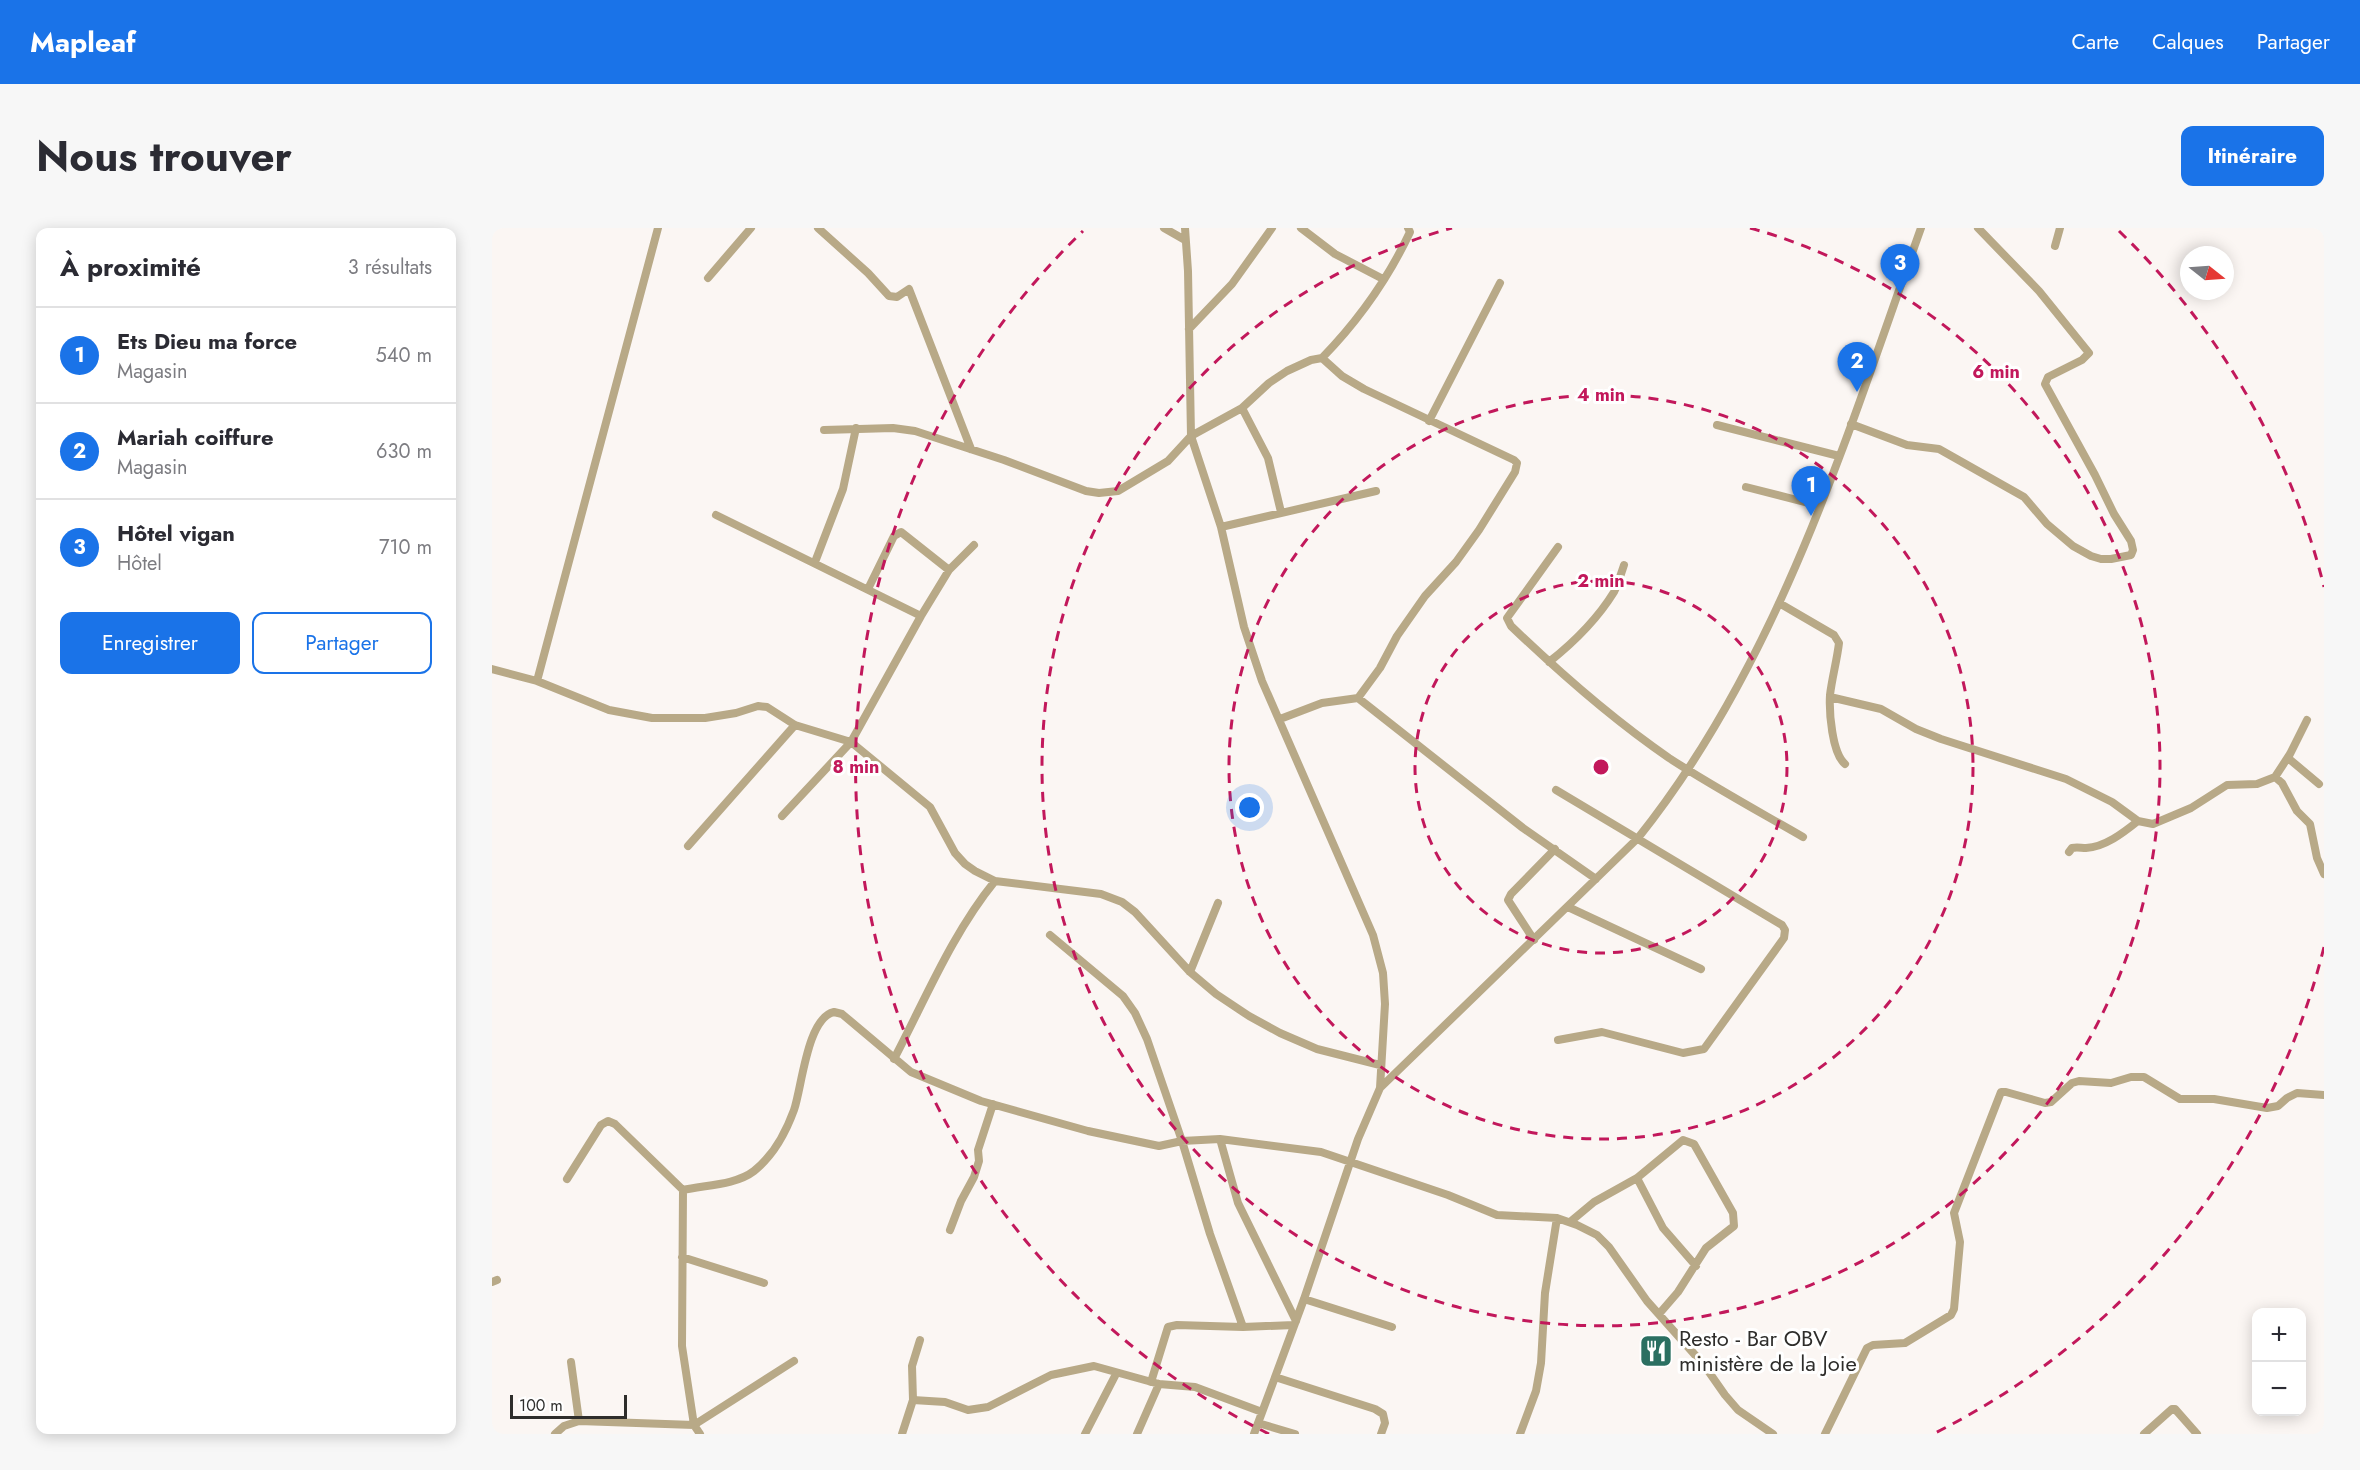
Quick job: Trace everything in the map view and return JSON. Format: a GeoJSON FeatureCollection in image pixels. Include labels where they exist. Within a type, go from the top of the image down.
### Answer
{"type":"FeatureCollection","features":[{"type":"Feature","properties":{"kind":"street"},"geometry":{"type":"LineString","coordinates":[[537,681],[658,228]]}},
{"type":"Feature","properties":{"kind":"street"},"geometry":{"type":"LineString","coordinates":[[708,278],[751,228]]}},
{"type":"Feature","properties":{"kind":"street"},"geometry":{"type":"LineString","coordinates":[[818,228],[868,273],[889,296],[897,297],[909,289],[971,449]]}},
{"type":"Feature","properties":{"kind":"street"},"geometry":{"type":"LineString","coordinates":[[1164,228],[1185,240]]}},
{"type":"Feature","properties":{"kind":"street"},"geometry":{"type":"LineString","coordinates":[[1185,228],[1191,436],[1221,527],[1244,627],[1262,681],[1373,935],[1383,973],[1385,1004],[1380,1088],[1351,1162],[1254,1434]]}},
{"type":"Feature","properties":{"kind":"street"},"geometry":{"type":"LineString","coordinates":[[1189,329],[1232,284],[1272,228]]}},
{"type":"Feature","properties":{"kind":"street"},"geometry":{"type":"LineString","coordinates":[[1301,228],[1335,254],[1383,279]]}},
{"type":"Feature","properties":{"kind":"street"},"geometry":{"type":"LineString","coordinates":[[824,430],[902,428],[971,449],[1086,491],[1099,493],[1118,491],[1168,461],[1191,436],[1242,408],[1269,383],[1287,371],[1305,362],[1322,358],[1351,328],[1396,260],[1410,232],[1408,228]]}},
{"type":"Feature","properties":{"kind":"street"},"geometry":{"type":"LineString","coordinates":[[1380,1088],[1638,838],[1665,805],[1688,770],[1743,675],[1779,603],[1820,506],[1889,324],[1921,228]]}},
{"type":"Feature","properties":{"kind":"street"},"geometry":{"type":"LineString","coordinates":[[1851,424],[1906,445],[1939,448],[2025,497],[2047,524],[2073,546],[2091,556],[2111,559],[2131,555],[2133,550],[2131,541],[2114,514],[2045,384],[2048,377],[2082,360],[2089,353],[2039,291],[1978,228]]}},
{"type":"Feature","properties":{"kind":"street"},"geometry":{"type":"LineString","coordinates":[[2055,246],[2060,228]]}},
{"type":"Feature","properties":{"kind":"street"},"geometry":{"type":"LineString","coordinates":[[1430,421],[1500,283]]}},
{"type":"Feature","properties":{"kind":"street"},"geometry":{"type":"LineString","coordinates":[[1280,719],[1322,703],[1358,698],[1380,668],[1397,636],[1425,596],[1456,562],[1479,530],[1515,472],[1517,463],[1364,389],[1342,376],[1322,358]]}},
{"type":"Feature","properties":{"kind":"street"},"geometry":{"type":"LineString","coordinates":[[1242,408],[1268,458],[1281,512]]}},
{"type":"Feature","properties":{"kind":"street"},"geometry":{"type":"LineString","coordinates":[[1717,425],[1839,456]]}},
{"type":"Feature","properties":{"kind":"street"},"geometry":{"type":"LineString","coordinates":[[815,562],[843,489],[856,428]]}},
{"type":"Feature","properties":{"kind":"street"},"geometry":{"type":"LineString","coordinates":[[1746,487],[1820,506]]}},
{"type":"Feature","properties":{"kind":"street"},"geometry":{"type":"LineString","coordinates":[[1221,527],[1376,491]]}},
{"type":"Feature","properties":{"kind":"street"},"geometry":{"type":"LineString","coordinates":[[716,515],[921,616]]}},
{"type":"Feature","properties":{"kind":"street"},"geometry":{"type":"LineString","coordinates":[[868,589],[894,536],[901,532],[949,570]]}},
{"type":"Feature","properties":{"kind":"street"},"geometry":{"type":"LineString","coordinates":[[782,816],[851,742],[949,570],[974,545]]}},
{"type":"Feature","properties":{"kind":"street"},"geometry":{"type":"LineString","coordinates":[[1558,547],[1508,618],[1510,626],[1635,734],[1688,770],[1803,837]]}},
{"type":"Feature","properties":{"kind":"street"},"geometry":{"type":"LineString","coordinates":[[1549,662],[1562,652],[1597,615],[1615,591],[1624,565]]}},
{"type":"Feature","properties":{"kind":"street"},"geometry":{"type":"LineString","coordinates":[[1779,603],[1834,635],[1839,643],[1830,697],[1835,749],[1838,758],[1845,764]]}},
{"type":"Feature","properties":{"kind":"street"},"geometry":{"type":"LineString","coordinates":[[492,669],[537,681],[609,710],[652,718],[705,718],[736,713],[758,706],[767,707],[795,725],[851,742],[930,807],[955,853],[965,864],[995,880],[1101,894],[1122,902],[1135,912],[1190,972],[1216,994],[1280,1033],[1317,1049],[1380,1065]]}},
{"type":"Feature","properties":{"kind":"street"},"geometry":{"type":"LineString","coordinates":[[1830,697],[1881,709],[1916,729],[1941,739],[2066,779],[2112,802],[2138,821],[2153,824],[2191,808],[2227,785],[2257,784],[2275,777],[2288,758],[2307,720]]}},
{"type":"Feature","properties":{"kind":"street"},"geometry":{"type":"LineString","coordinates":[[1358,698],[1515,821],[1596,879]]}},
{"type":"Feature","properties":{"kind":"street"},"geometry":{"type":"LineString","coordinates":[[688,846],[795,725]]}},
{"type":"Feature","properties":{"kind":"street"},"geometry":{"type":"LineString","coordinates":[[2288,758],[2319,784]]}},
{"type":"Feature","properties":{"kind":"street"},"geometry":{"type":"LineString","coordinates":[[2275,777],[2282,783],[2297,811],[2310,825],[2317,858],[2324,874]]}},
{"type":"Feature","properties":{"kind":"street"},"geometry":{"type":"LineString","coordinates":[[1556,790],[1782,925],[1785,930],[1784,938],[1704,1048],[1683,1053],[1602,1032],[1558,1040]]}},
{"type":"Feature","properties":{"kind":"street"},"geometry":{"type":"LineString","coordinates":[[2069,852],[2072,848],[2085,848],[2106,842],[2138,821]]}},
{"type":"Feature","properties":{"kind":"street"},"geometry":{"type":"LineString","coordinates":[[1534,940],[1508,900],[1511,894],[1555,849]]}},
{"type":"Feature","properties":{"kind":"street"},"geometry":{"type":"LineString","coordinates":[[894,1059],[933,986],[950,946],[972,909],[995,880]]}},
{"type":"Feature","properties":{"kind":"street"},"geometry":{"type":"LineString","coordinates":[[1190,972],[1218,903]]}},
{"type":"Feature","properties":{"kind":"street"},"geometry":{"type":"LineString","coordinates":[[1568,907],[1701,969]]}},
{"type":"Feature","properties":{"kind":"street"},"geometry":{"type":"LineString","coordinates":[[1050,935],[1123,996],[1136,1013],[1182,1141],[1210,1234],[1243,1328]]}},
{"type":"Feature","properties":{"kind":"street"},"geometry":{"type":"LineString","coordinates":[[683,1190],[738,1178],[752,1172],[769,1156],[793,1113],[812,1035],[829,1013],[842,1014],[911,1072],[993,1104],[1088,1131],[1132,1139],[1149,1145],[1159,1146],[1182,1141],[1220,1139],[1301,1149],[1351,1162],[1448,1195],[1497,1215],[1557,1218],[1570,1222],[1597,1235],[1603,1241],[1659,1314],[1704,1365],[1738,1410],[1773,1434]]}},
{"type":"Feature","properties":{"kind":"street"},"geometry":{"type":"LineString","coordinates":[[1825,1434],[1867,1348],[1905,1343],[1951,1315],[1954,1309],[1960,1242],[1954,1213],[2001,1092],[2044,1103],[2051,1102],[2072,1083],[2079,1081],[2111,1083],[2131,1077],[2144,1077],[2180,1099],[2214,1099],[2267,1108],[2278,1106],[2297,1093],[2324,1095]]}},
{"type":"Feature","properties":{"kind":"street"},"geometry":{"type":"LineString","coordinates":[[950,1230],[957,1209],[974,1177],[979,1161],[978,1150],[993,1104]]}},
{"type":"Feature","properties":{"kind":"street"},"geometry":{"type":"LineString","coordinates":[[567,1179],[601,1125],[609,1121],[615,1124],[683,1190],[682,1346],[694,1425],[700,1434]]}},
{"type":"Feature","properties":{"kind":"street"},"geometry":{"type":"LineString","coordinates":[[1220,1139],[1238,1203],[1295,1323]]}},
{"type":"Feature","properties":{"kind":"street"},"geometry":{"type":"LineString","coordinates":[[1570,1222],[1594,1202],[1636,1178],[1683,1140],[1694,1144],[1733,1213],[1734,1226],[1706,1248],[1678,1292],[1659,1314]]}},
{"type":"Feature","properties":{"kind":"street"},"geometry":{"type":"LineString","coordinates":[[1636,1178],[1663,1228],[1696,1266]]}},
{"type":"Feature","properties":{"kind":"street"},"geometry":{"type":"LineString","coordinates":[[1520,1434],[1536,1391],[1545,1293],[1557,1218]]}},
{"type":"Feature","properties":{"kind":"street"},"geometry":{"type":"LineString","coordinates":[[682,1257],[764,1282]]}},
{"type":"Feature","properties":{"kind":"street"},"geometry":{"type":"LineString","coordinates":[[1304,1299],[1392,1327]]}},
{"type":"Feature","properties":{"kind":"street"},"geometry":{"type":"LineString","coordinates":[[1137,1434],[1155,1383],[1168,1327],[1177,1324],[1243,1328],[1295,1323]]}},
{"type":"Feature","properties":{"kind":"street"},"geometry":{"type":"LineString","coordinates":[[902,1434],[913,1400],[912,1366],[920,1340]]}},
{"type":"Feature","properties":{"kind":"street"},"geometry":{"type":"LineString","coordinates":[[555,1434],[564,1426],[579,1421],[694,1425],[794,1361]]}},
{"type":"Feature","properties":{"kind":"street"},"geometry":{"type":"LineString","coordinates":[[571,1362],[579,1421]]}},
{"type":"Feature","properties":{"kind":"street"},"geometry":{"type":"LineString","coordinates":[[913,1400],[945,1402],[968,1410],[988,1407],[1051,1375],[1094,1366],[1116,1374],[1155,1383],[1195,1387],[1262,1412]]}},
{"type":"Feature","properties":{"kind":"street"},"geometry":{"type":"LineString","coordinates":[[1086,1434],[1116,1374]]}},
{"type":"Feature","properties":{"kind":"street"},"geometry":{"type":"LineString","coordinates":[[1275,1377],[1375,1409],[1383,1414],[1385,1423],[1381,1434]]}},
{"type":"Feature","properties":{"kind":"street"},"geometry":{"type":"LineString","coordinates":[[2144,1434],[2172,1409],[2175,1409],[2197,1434]]}},
{"type":"Feature","properties":{"kind":"street"},"geometry":{"type":"LineString","coordinates":[[1258,1423],[1295,1434]]}},
{"type":"Feature","properties":{"kind":"place","name":"Hôtel vigan"},"geometry":{"type":"Point","coordinates":[1900,294]}},
{"type":"Feature","properties":{"kind":"place","name":"Mariah coiffure"},"geometry":{"type":"Point","coordinates":[1857,392]}},
{"type":"Feature","properties":{"kind":"place","name":"Ets Dieu ma force"},"geometry":{"type":"Point","coordinates":[1811,516]}},
{"type":"Feature","properties":{"kind":"place","name":"Resto - Bar OBV ministère de la Joie"},"geometry":{"type":"Point","coordinates":[1656,1351]}}]}
